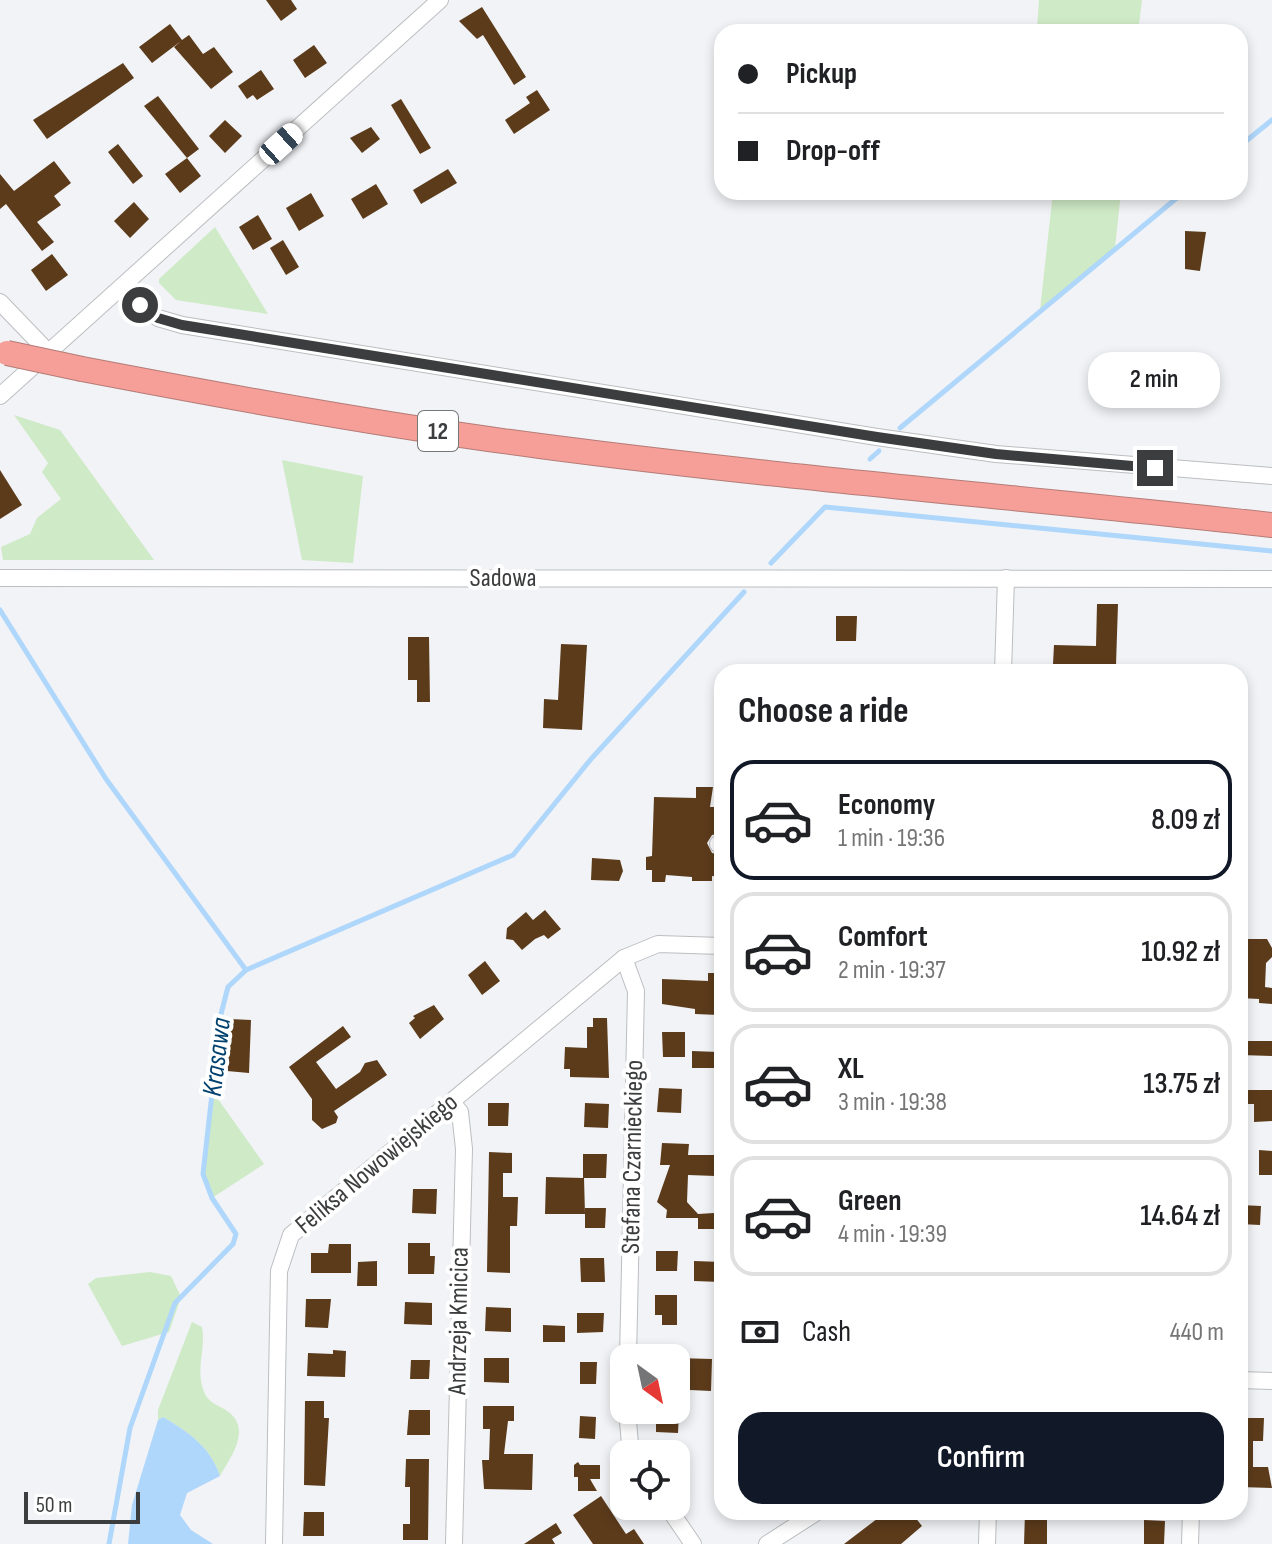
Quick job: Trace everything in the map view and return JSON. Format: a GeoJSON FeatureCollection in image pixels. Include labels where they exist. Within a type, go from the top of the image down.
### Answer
{"type":"FeatureCollection","features":[{"type":"Feature","properties":{"kind":"highway","name":"12"},"geometry":{"type":"LineString","coordinates":[[4,352],[331,414],[538,446],[797,477],[1272,525]]}},
{"type":"Feature","properties":{"kind":"street"},"geometry":{"type":"LineString","coordinates":[[0,396],[440,0]]}},
{"type":"Feature","properties":{"kind":"street"},"geometry":{"type":"LineString","coordinates":[[122,287],[158,318],[182,325],[922,444],[1067,461],[1272,476]]}},
{"type":"Feature","properties":{"kind":"street"},"geometry":{"type":"LineString","coordinates":[[0,302],[49,353]]}},
{"type":"Feature","properties":{"kind":"street","name":"Sadowa"},"geometry":{"type":"LineString","coordinates":[[0,578],[1272,579]]}},
{"type":"Feature","properties":{"kind":"street"},"geometry":{"type":"LineString","coordinates":[[1003,664],[1006,578]]}},
{"type":"Feature","properties":{"kind":"street","name":"Feliksa Nowowiejskiego"},"geometry":{"type":"LineString","coordinates":[[274,1544],[279,1271],[291,1235],[624,958],[658,944],[714,946]]}},
{"type":"Feature","properties":{"kind":"street","name":"Stefana Czarnieckiego"},"geometry":{"type":"LineString","coordinates":[[624,958],[636,991],[628,1344]]}},
{"type":"Feature","properties":{"kind":"street","name":"Andrzeja Kmicica"},"geometry":{"type":"LineString","coordinates":[[452,1102],[460,1112],[464,1149],[454,1544]]}},
{"type":"Feature","properties":{"kind":"street"},"geometry":{"type":"LineString","coordinates":[[1248,1380],[1272,1381]]}},
{"type":"Feature","properties":{"kind":"street"},"geometry":{"type":"LineString","coordinates":[[677,1520],[693,1544]]}},
{"type":"Feature","properties":{"kind":"street"},"geometry":{"type":"LineString","coordinates":[[767,1544],[804,1520]]}},
{"type":"Feature","properties":{"kind":"street"},"geometry":{"type":"LineString","coordinates":[[987,1544],[988,1520]]}},
{"type":"Feature","properties":{"kind":"street"},"geometry":{"type":"LineString","coordinates":[[1190,1544],[1191,1520]]}},
{"type":"Feature","properties":{"kind":"green space"},"geometry":{"type":"Polygon","coordinates":[[[1039,0],[1142,0],[1139,24],[1037,24],[1039,0]]]}},
{"type":"Feature","properties":{"kind":"green space"},"geometry":{"type":"Polygon","coordinates":[[[1052,200],[1120,200],[1115,248],[1040,310],[1052,200]]]}},
{"type":"Feature","properties":{"kind":"green space"},"geometry":{"type":"Polygon","coordinates":[[[215,227],[268,314],[176,300],[159,283],[159,279],[215,227]]]}},
{"type":"Feature","properties":{"kind":"green space"},"geometry":{"type":"Polygon","coordinates":[[[14,415],[60,430],[154,560],[3,560],[1,547],[30,534],[37,518],[61,499],[42,472],[48,463],[14,415]]]}},
{"type":"Feature","properties":{"kind":"green space"},"geometry":{"type":"Polygon","coordinates":[[[282,460],[363,476],[353,563],[302,560],[282,460]]]}},
{"type":"Feature","properties":{"kind":"green space"},"geometry":{"type":"Polygon","coordinates":[[[211,1099],[218,1099],[264,1164],[212,1198],[203,1174],[211,1099]]]}},
{"type":"Feature","properties":{"kind":"green space"},"geometry":{"type":"Polygon","coordinates":[[[150,1272],[171,1276],[181,1297],[169,1332],[122,1346],[88,1284],[96,1278],[150,1272]]]}},
{"type":"Feature","properties":{"kind":"green space"},"geometry":{"type":"Polygon","coordinates":[[[192,1322],[202,1327],[200,1373],[205,1394],[230,1413],[239,1428],[237,1444],[220,1476],[216,1465],[197,1441],[163,1417],[158,1420],[158,1410],[192,1322]]]}},
{"type":"Feature","properties":{"kind":"water"},"geometry":{"type":"Polygon","coordinates":[[[163,1417],[189,1434],[216,1465],[220,1476],[187,1493],[180,1515],[191,1530],[213,1544],[128,1544],[132,1505],[158,1420],[163,1417]]]}},
{"type":"Feature","properties":{"kind":"building"},"geometry":{"type":"Polygon","coordinates":[[[266,0],[291,0],[297,9],[281,21],[266,0]]]}},
{"type":"Feature","properties":{"kind":"building"},"geometry":{"type":"Polygon","coordinates":[[[482,7],[526,77],[514,85],[483,35],[477,39],[459,21],[482,7]]]}},
{"type":"Feature","properties":{"kind":"building"},"geometry":{"type":"Polygon","coordinates":[[[170,24],[182,40],[189,35],[203,54],[214,47],[233,72],[211,89],[174,47],[181,41],[152,63],[139,47],[170,24]]]}},
{"type":"Feature","properties":{"kind":"building"},"geometry":{"type":"Polygon","coordinates":[[[314,45],[327,63],[305,78],[293,60],[314,45]]]}},
{"type":"Feature","properties":{"kind":"building"},"geometry":{"type":"Polygon","coordinates":[[[123,63],[134,78],[47,139],[33,120],[123,63]]]}},
{"type":"Feature","properties":{"kind":"building"},"geometry":{"type":"Polygon","coordinates":[[[261,70],[274,89],[257,100],[253,95],[247,99],[238,86],[261,70]]]}},
{"type":"Feature","properties":{"kind":"building"},"geometry":{"type":"Polygon","coordinates":[[[537,90],[550,110],[514,134],[505,120],[530,103],[526,97],[537,90]]]}},
{"type":"Feature","properties":{"kind":"building"},"geometry":{"type":"Polygon","coordinates":[[[158,96],[199,149],[187,158],[144,106],[158,96]]]}},
{"type":"Feature","properties":{"kind":"building"},"geometry":{"type":"Polygon","coordinates":[[[401,99],[431,148],[420,154],[391,105],[401,99]]]}},
{"type":"Feature","properties":{"kind":"building"},"geometry":{"type":"Polygon","coordinates":[[[225,120],[242,136],[225,153],[209,136],[225,120]]]}},
{"type":"Feature","properties":{"kind":"building"},"geometry":{"type":"Polygon","coordinates":[[[371,127],[380,139],[362,153],[350,138],[371,127]]]}},
{"type":"Feature","properties":{"kind":"building"},"geometry":{"type":"Polygon","coordinates":[[[118,144],[143,176],[133,184],[108,152],[118,144]]]}},
{"type":"Feature","properties":{"kind":"building"},"geometry":{"type":"Polygon","coordinates":[[[187,158],[201,176],[180,193],[165,174],[187,158]]]}},
{"type":"Feature","properties":{"kind":"building"},"geometry":{"type":"Polygon","coordinates":[[[54,161],[71,183],[54,196],[61,205],[37,222],[54,242],[42,251],[6,204],[0,209],[0,174],[14,191],[54,161]]]}},
{"type":"Feature","properties":{"kind":"building"},"geometry":{"type":"Polygon","coordinates":[[[448,169],[457,183],[421,204],[413,190],[448,169]]]}},
{"type":"Feature","properties":{"kind":"building"},"geometry":{"type":"Polygon","coordinates":[[[376,184],[388,204],[363,219],[351,199],[376,184]]]}},
{"type":"Feature","properties":{"kind":"building"},"geometry":{"type":"Polygon","coordinates":[[[311,193],[324,216],[299,231],[286,208],[311,193]]]}},
{"type":"Feature","properties":{"kind":"building"},"geometry":{"type":"Polygon","coordinates":[[[134,202],[149,219],[130,238],[114,221],[134,202]]]}},
{"type":"Feature","properties":{"kind":"building"},"geometry":{"type":"Polygon","coordinates":[[[258,215],[272,239],[253,250],[239,227],[258,215]]]}},
{"type":"Feature","properties":{"kind":"building"},"geometry":{"type":"Polygon","coordinates":[[[1185,231],[1206,232],[1200,271],[1185,269],[1185,231]]]}},
{"type":"Feature","properties":{"kind":"building"},"geometry":{"type":"Polygon","coordinates":[[[283,240],[299,267],[286,275],[270,248],[283,240]]]}},
{"type":"Feature","properties":{"kind":"building"},"geometry":{"type":"Polygon","coordinates":[[[52,254],[68,275],[46,291],[31,270],[52,254]]]}},
{"type":"Feature","properties":{"kind":"building"},"geometry":{"type":"Polygon","coordinates":[[[0,470],[22,505],[0,519],[0,470]]]}},
{"type":"Feature","properties":{"kind":"building"},"geometry":{"type":"Polygon","coordinates":[[[1097,604],[1118,604],[1116,664],[1053,664],[1054,645],[1096,646],[1097,604]]]}},
{"type":"Feature","properties":{"kind":"building"},"geometry":{"type":"Polygon","coordinates":[[[836,616],[857,616],[856,641],[836,641],[836,616]]]}},
{"type":"Feature","properties":{"kind":"building"},"geometry":{"type":"Polygon","coordinates":[[[408,637],[429,637],[430,702],[417,702],[417,680],[408,680],[408,637]]]}},
{"type":"Feature","properties":{"kind":"building"},"geometry":{"type":"Polygon","coordinates":[[[561,644],[587,645],[582,730],[543,728],[544,699],[558,700],[561,644]]]}},
{"type":"Feature","properties":{"kind":"building"},"geometry":{"type":"Polygon","coordinates":[[[696,787],[713,787],[710,807],[714,807],[714,835],[707,843],[714,853],[712,881],[692,881],[692,877],[666,875],[665,882],[652,882],[652,870],[646,870],[646,857],[652,856],[654,797],[696,798],[696,787]]]}},
{"type":"Feature","properties":{"kind":"building"},"geometry":{"type":"Polygon","coordinates":[[[592,858],[620,860],[623,871],[619,881],[591,880],[592,858]]]}},
{"type":"Feature","properties":{"kind":"building"},"geometry":{"type":"Polygon","coordinates":[[[545,910],[561,929],[548,939],[544,935],[522,950],[513,940],[506,939],[507,928],[526,912],[533,920],[545,910]]]}},
{"type":"Feature","properties":{"kind":"building"},"geometry":{"type":"Polygon","coordinates":[[[1248,939],[1267,939],[1272,948],[1272,957],[1266,963],[1265,987],[1272,988],[1272,1004],[1259,1003],[1259,999],[1248,998],[1248,939]]]}},
{"type":"Feature","properties":{"kind":"building"},"geometry":{"type":"Polygon","coordinates":[[[485,961],[500,981],[482,995],[468,975],[485,961]]]}},
{"type":"Feature","properties":{"kind":"building"},"geometry":{"type":"Polygon","coordinates":[[[708,973],[714,973],[714,1015],[695,1014],[695,1009],[662,1004],[662,979],[708,981],[708,973]]]}},
{"type":"Feature","properties":{"kind":"building"},"geometry":{"type":"Polygon","coordinates":[[[434,1005],[444,1019],[420,1039],[409,1023],[415,1018],[413,1016],[434,1005]]]}},
{"type":"Feature","properties":{"kind":"building"},"geometry":{"type":"Polygon","coordinates":[[[593,1018],[607,1018],[609,1078],[570,1077],[570,1069],[564,1069],[565,1047],[587,1048],[587,1027],[593,1027],[593,1018]]]}},
{"type":"Feature","properties":{"kind":"building"},"geometry":{"type":"Polygon","coordinates":[[[230,1019],[251,1020],[249,1073],[227,1071],[230,1019]]]}},
{"type":"Feature","properties":{"kind":"building"},"geometry":{"type":"Polygon","coordinates":[[[343,1026],[351,1037],[316,1062],[336,1089],[360,1072],[365,1063],[377,1060],[387,1075],[334,1111],[338,1117],[336,1123],[322,1129],[312,1120],[312,1099],[289,1067],[343,1026]]]}},
{"type":"Feature","properties":{"kind":"building"},"geometry":{"type":"Polygon","coordinates":[[[662,1032],[685,1032],[685,1057],[663,1057],[662,1032]]]}},
{"type":"Feature","properties":{"kind":"building"},"geometry":{"type":"Polygon","coordinates":[[[1248,1041],[1272,1041],[1272,1056],[1248,1055],[1248,1041]]]}},
{"type":"Feature","properties":{"kind":"building"},"geometry":{"type":"Polygon","coordinates":[[[692,1051],[714,1052],[714,1068],[692,1068],[692,1051]]]}},
{"type":"Feature","properties":{"kind":"building"},"geometry":{"type":"Polygon","coordinates":[[[659,1088],[682,1089],[681,1113],[657,1112],[659,1088]]]}},
{"type":"Feature","properties":{"kind":"building"},"geometry":{"type":"Polygon","coordinates":[[[1248,1090],[1272,1090],[1272,1121],[1254,1122],[1254,1104],[1248,1104],[1248,1090]]]}},
{"type":"Feature","properties":{"kind":"building"},"geometry":{"type":"Polygon","coordinates":[[[488,1103],[509,1103],[508,1126],[488,1126],[488,1103]]]}},
{"type":"Feature","properties":{"kind":"building"},"geometry":{"type":"Polygon","coordinates":[[[585,1103],[609,1104],[608,1128],[584,1127],[585,1103]]]}},
{"type":"Feature","properties":{"kind":"building"},"geometry":{"type":"Polygon","coordinates":[[[662,1143],[689,1144],[688,1155],[714,1155],[714,1176],[688,1175],[687,1202],[698,1214],[714,1213],[714,1229],[698,1229],[698,1218],[666,1218],[667,1210],[657,1202],[670,1165],[660,1165],[662,1143]]]}},
{"type":"Feature","properties":{"kind":"building"},"geometry":{"type":"Polygon","coordinates":[[[1259,1150],[1272,1151],[1272,1175],[1259,1175],[1259,1150]]]}},
{"type":"Feature","properties":{"kind":"building"},"geometry":{"type":"Polygon","coordinates":[[[489,1152],[512,1153],[512,1173],[503,1173],[503,1197],[518,1197],[517,1226],[510,1226],[510,1273],[487,1272],[489,1152]]]}},
{"type":"Feature","properties":{"kind":"building"},"geometry":{"type":"Polygon","coordinates":[[[583,1154],[607,1154],[606,1178],[584,1178],[585,1214],[545,1214],[546,1177],[583,1178],[583,1154]]]}},
{"type":"Feature","properties":{"kind":"building"},"geometry":{"type":"Polygon","coordinates":[[[413,1189],[437,1189],[436,1214],[412,1213],[413,1189]]]}},
{"type":"Feature","properties":{"kind":"building"},"geometry":{"type":"Polygon","coordinates":[[[1248,1205],[1261,1206],[1260,1225],[1248,1224],[1248,1205]]]}},
{"type":"Feature","properties":{"kind":"building"},"geometry":{"type":"Polygon","coordinates":[[[585,1208],[606,1208],[605,1228],[585,1228],[585,1208]]]}},
{"type":"Feature","properties":{"kind":"building"},"geometry":{"type":"Polygon","coordinates":[[[408,1243],[430,1243],[430,1256],[435,1256],[434,1274],[408,1274],[408,1243]]]}},
{"type":"Feature","properties":{"kind":"building"},"geometry":{"type":"Polygon","coordinates":[[[329,1244],[351,1244],[351,1273],[311,1273],[311,1253],[328,1253],[329,1244]]]}},
{"type":"Feature","properties":{"kind":"building"},"geometry":{"type":"Polygon","coordinates":[[[656,1251],[678,1251],[677,1271],[656,1271],[656,1251]]]}},
{"type":"Feature","properties":{"kind":"building"},"geometry":{"type":"Polygon","coordinates":[[[580,1258],[604,1258],[605,1282],[581,1282],[580,1258]]]}},
{"type":"Feature","properties":{"kind":"building"},"geometry":{"type":"Polygon","coordinates":[[[377,1261],[377,1286],[357,1286],[358,1262],[377,1261]]]}},
{"type":"Feature","properties":{"kind":"building"},"geometry":{"type":"Polygon","coordinates":[[[694,1261],[714,1262],[714,1282],[694,1281],[694,1261]]]}},
{"type":"Feature","properties":{"kind":"building"},"geometry":{"type":"Polygon","coordinates":[[[655,1295],[677,1295],[677,1325],[662,1325],[662,1315],[655,1315],[655,1295]]]}},
{"type":"Feature","properties":{"kind":"building"},"geometry":{"type":"Polygon","coordinates":[[[306,1299],[331,1299],[328,1328],[305,1327],[306,1299]]]}},
{"type":"Feature","properties":{"kind":"building"},"geometry":{"type":"Polygon","coordinates":[[[405,1302],[432,1303],[432,1325],[404,1324],[405,1302]]]}},
{"type":"Feature","properties":{"kind":"building"},"geometry":{"type":"Polygon","coordinates":[[[486,1307],[511,1308],[511,1332],[485,1331],[486,1307]]]}},
{"type":"Feature","properties":{"kind":"building"},"geometry":{"type":"Polygon","coordinates":[[[577,1313],[604,1313],[603,1332],[577,1333],[577,1313]]]}},
{"type":"Feature","properties":{"kind":"building"},"geometry":{"type":"Polygon","coordinates":[[[543,1325],[565,1326],[565,1342],[543,1342],[543,1325]]]}},
{"type":"Feature","properties":{"kind":"building"},"geometry":{"type":"Polygon","coordinates":[[[333,1350],[346,1351],[345,1377],[307,1376],[308,1353],[333,1354],[333,1350]]]}},
{"type":"Feature","properties":{"kind":"building"},"geometry":{"type":"Polygon","coordinates":[[[484,1358],[509,1358],[509,1383],[484,1382],[484,1358]]]}},
{"type":"Feature","properties":{"kind":"building"},"geometry":{"type":"Polygon","coordinates":[[[690,1358],[712,1359],[711,1391],[690,1390],[690,1358]]]}},
{"type":"Feature","properties":{"kind":"building"},"geometry":{"type":"Polygon","coordinates":[[[411,1360],[430,1360],[429,1379],[410,1379],[411,1360]]]}},
{"type":"Feature","properties":{"kind":"building"},"geometry":{"type":"Polygon","coordinates":[[[580,1362],[597,1362],[596,1384],[580,1384],[580,1362]]]}},
{"type":"Feature","properties":{"kind":"building"},"geometry":{"type":"Polygon","coordinates":[[[305,1401],[324,1401],[324,1418],[329,1418],[325,1486],[304,1485],[305,1401]]]}},
{"type":"Feature","properties":{"kind":"building"},"geometry":{"type":"Polygon","coordinates":[[[483,1406],[514,1406],[514,1421],[508,1421],[504,1454],[533,1454],[532,1490],[484,1489],[482,1460],[489,1460],[490,1429],[483,1429],[483,1406]]]}},
{"type":"Feature","properties":{"kind":"building"},"geometry":{"type":"Polygon","coordinates":[[[409,1410],[430,1410],[430,1435],[407,1435],[409,1410]]]}},
{"type":"Feature","properties":{"kind":"building"},"geometry":{"type":"Polygon","coordinates":[[[580,1416],[596,1417],[595,1439],[579,1438],[580,1416]]]}},
{"type":"Feature","properties":{"kind":"building"},"geometry":{"type":"Polygon","coordinates":[[[1248,1418],[1264,1418],[1263,1441],[1253,1441],[1253,1467],[1268,1467],[1272,1488],[1248,1487],[1248,1418]]]}},
{"type":"Feature","properties":{"kind":"building"},"geometry":{"type":"Polygon","coordinates":[[[656,1424],[678,1424],[678,1433],[656,1432],[656,1424]]]}},
{"type":"Feature","properties":{"kind":"building"},"geometry":{"type":"Polygon","coordinates":[[[406,1459],[429,1459],[428,1540],[403,1540],[403,1524],[410,1524],[410,1487],[405,1487],[406,1459]]]}},
{"type":"Feature","properties":{"kind":"building"},"geometry":{"type":"Polygon","coordinates":[[[578,1462],[580,1465],[600,1465],[600,1479],[590,1479],[597,1491],[578,1491],[574,1465],[578,1462]]]}},
{"type":"Feature","properties":{"kind":"building"},"geometry":{"type":"Polygon","coordinates":[[[601,1496],[610,1510],[610,1520],[617,1520],[626,1534],[634,1529],[644,1544],[593,1544],[573,1515],[601,1496]]]}},
{"type":"Feature","properties":{"kind":"building"},"geometry":{"type":"Polygon","coordinates":[[[304,1512],[324,1512],[324,1536],[303,1536],[304,1512]]]}},
{"type":"Feature","properties":{"kind":"building"},"geometry":{"type":"Polygon","coordinates":[[[876,1520],[917,1520],[922,1526],[901,1544],[844,1544],[876,1520]]]}},
{"type":"Feature","properties":{"kind":"building"},"geometry":{"type":"Polygon","coordinates":[[[1025,1520],[1047,1520],[1047,1544],[1024,1544],[1025,1520]]]}},
{"type":"Feature","properties":{"kind":"building"},"geometry":{"type":"Polygon","coordinates":[[[1144,1520],[1165,1521],[1164,1544],[1144,1544],[1144,1520]]]}},
{"type":"Feature","properties":{"kind":"building"},"geometry":{"type":"Polygon","coordinates":[[[556,1523],[562,1533],[552,1539],[555,1544],[524,1544],[556,1523]]]}},
{"type":"Feature","properties":{"kind":"waterway"},"geometry":{"type":"LineString","coordinates":[[1248,140],[1272,120]]}},
{"type":"Feature","properties":{"kind":"waterway"},"geometry":{"type":"LineString","coordinates":[[900,428],[1174,200]]}},
{"type":"Feature","properties":{"kind":"waterway"},"geometry":{"type":"LineString","coordinates":[[870,459],[879,451]]}},
{"type":"Feature","properties":{"kind":"waterway"},"geometry":{"type":"LineString","coordinates":[[771,563],[825,507],[1272,551]]}},
{"type":"Feature","properties":{"kind":"waterway"},"geometry":{"type":"LineString","coordinates":[[109,1544],[130,1428],[175,1303],[233,1244],[236,1234],[212,1198],[203,1174],[221,1014],[228,987],[246,970],[513,855],[591,759],[744,592]]}},
{"type":"Feature","properties":{"kind":"waterway","name":"Krasawa"},"geometry":{"type":"LineString","coordinates":[[0,610],[106,779],[246,970]]}},
{"type":"Feature","properties":{"kind":"route"},"geometry":{"type":"LineString","coordinates":[[140,305],[158,318],[182,325],[877,437],[996,454],[1155,468]]}}]}
